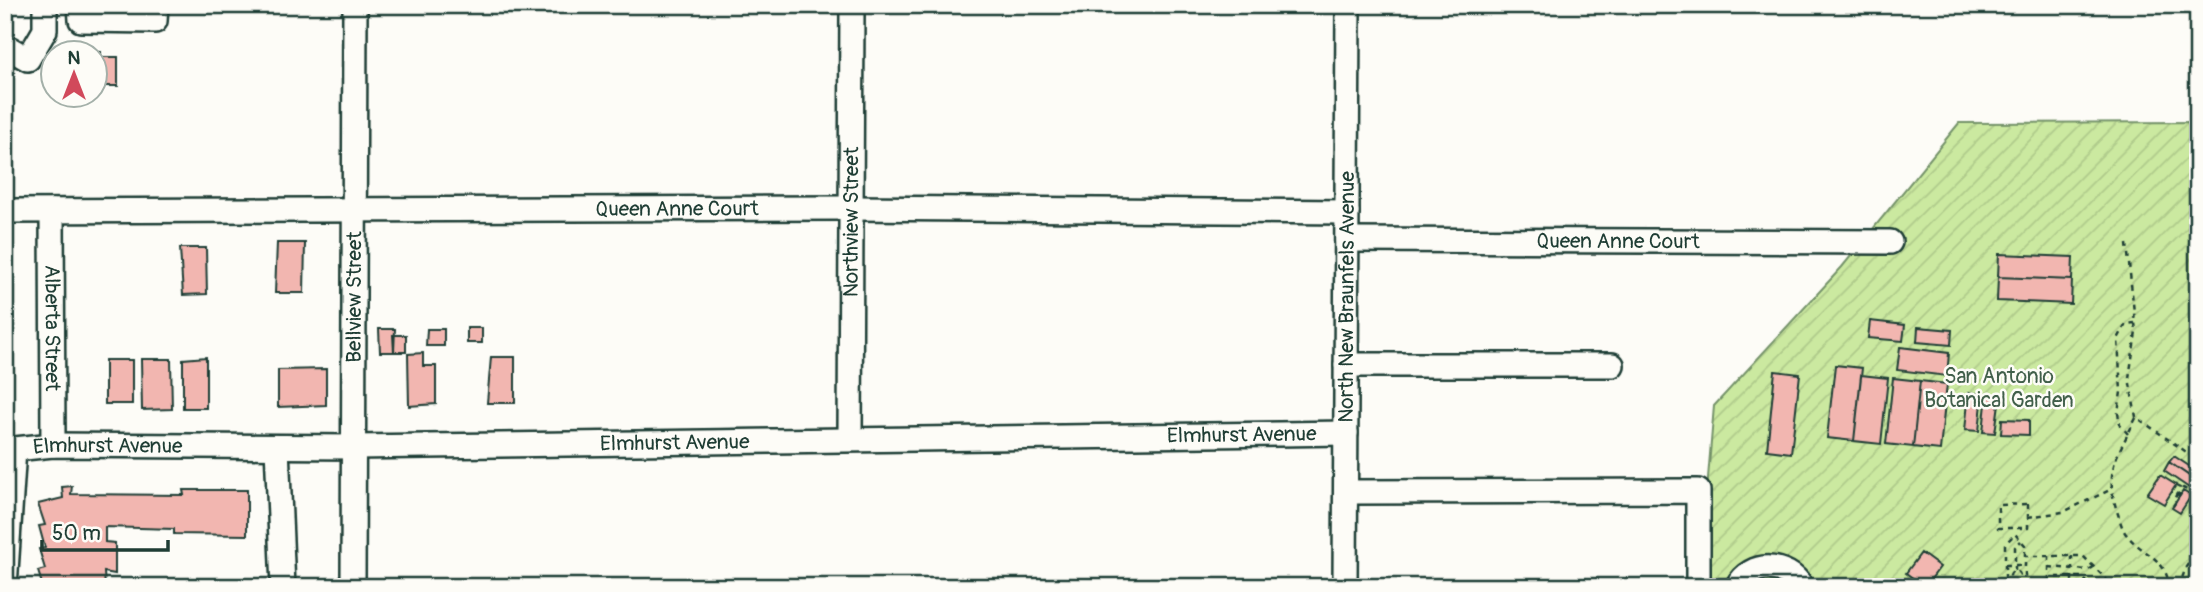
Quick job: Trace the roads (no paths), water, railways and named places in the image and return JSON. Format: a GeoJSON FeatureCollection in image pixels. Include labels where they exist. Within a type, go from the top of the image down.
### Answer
{"type":"FeatureCollection","features":[{"type":"Feature","properties":{"kind":"street"},"geometry":{"type":"LineString","coordinates":[[5,46],[29,59],[46,30],[45,5]]}},
{"type":"Feature","properties":{"kind":"street"},"geometry":{"type":"LineString","coordinates":[[80,5],[81,20],[115,22],[155,21],[156,5]]}},
{"type":"Feature","properties":{"kind":"street","name":"Bellview Street"},"geometry":{"type":"LineString","coordinates":[[353,587],[355,5]]}},
{"type":"Feature","properties":{"kind":"street","name":"Northview Street"},"geometry":{"type":"LineString","coordinates":[[850,439],[852,5]]}},
{"type":"Feature","properties":{"kind":"street","name":"North New Braunfels Avenue"},"geometry":{"type":"LineString","coordinates":[[1345,587],[1348,5]]}},
{"type":"Feature","properties":{"kind":"street","name":"Queen Anne Court"},"geometry":{"type":"LineString","coordinates":[[5,211],[852,208],[1347,212]]}},
{"type":"Feature","properties":{"kind":"street","name":"Alberta Street"},"geometry":{"type":"LineString","coordinates":[[52,211],[53,444]]}},
{"type":"Feature","properties":{"kind":"street","name":"Queen Anne Court"},"geometry":{"type":"LineString","coordinates":[[1347,240],[1890,242]]}},
{"type":"Feature","properties":{"kind":"street"},"geometry":{"type":"LineString","coordinates":[[1346,365],[1612,365]]}},
{"type":"Feature","properties":{"kind":"street","name":"Elmhurst Avenue"},"geometry":{"type":"LineString","coordinates":[[10,449],[53,444],[354,447],[1346,433]]}},
{"type":"Feature","properties":{"kind":"street"},"geometry":{"type":"LineString","coordinates":[[277,446],[283,587]]}},
{"type":"Feature","properties":{"kind":"street"},"geometry":{"type":"LineString","coordinates":[[5,587],[10,449]]}},
{"type":"Feature","properties":{"kind":"street"},"geometry":{"type":"LineString","coordinates":[[1346,492],[1699,491],[1698,587]]}},
{"type":"Feature","properties":{"kind":"street"},"geometry":{"type":"LineString","coordinates":[[1737,587],[1748,574],[1771,567],[1793,575],[1802,587]]}},
{"type":"Feature","properties":{"kind":"park label","name":"San Antonio Botanical Garden"},"geometry":{"type":"Point","coordinates":[1999,388]}}]}
